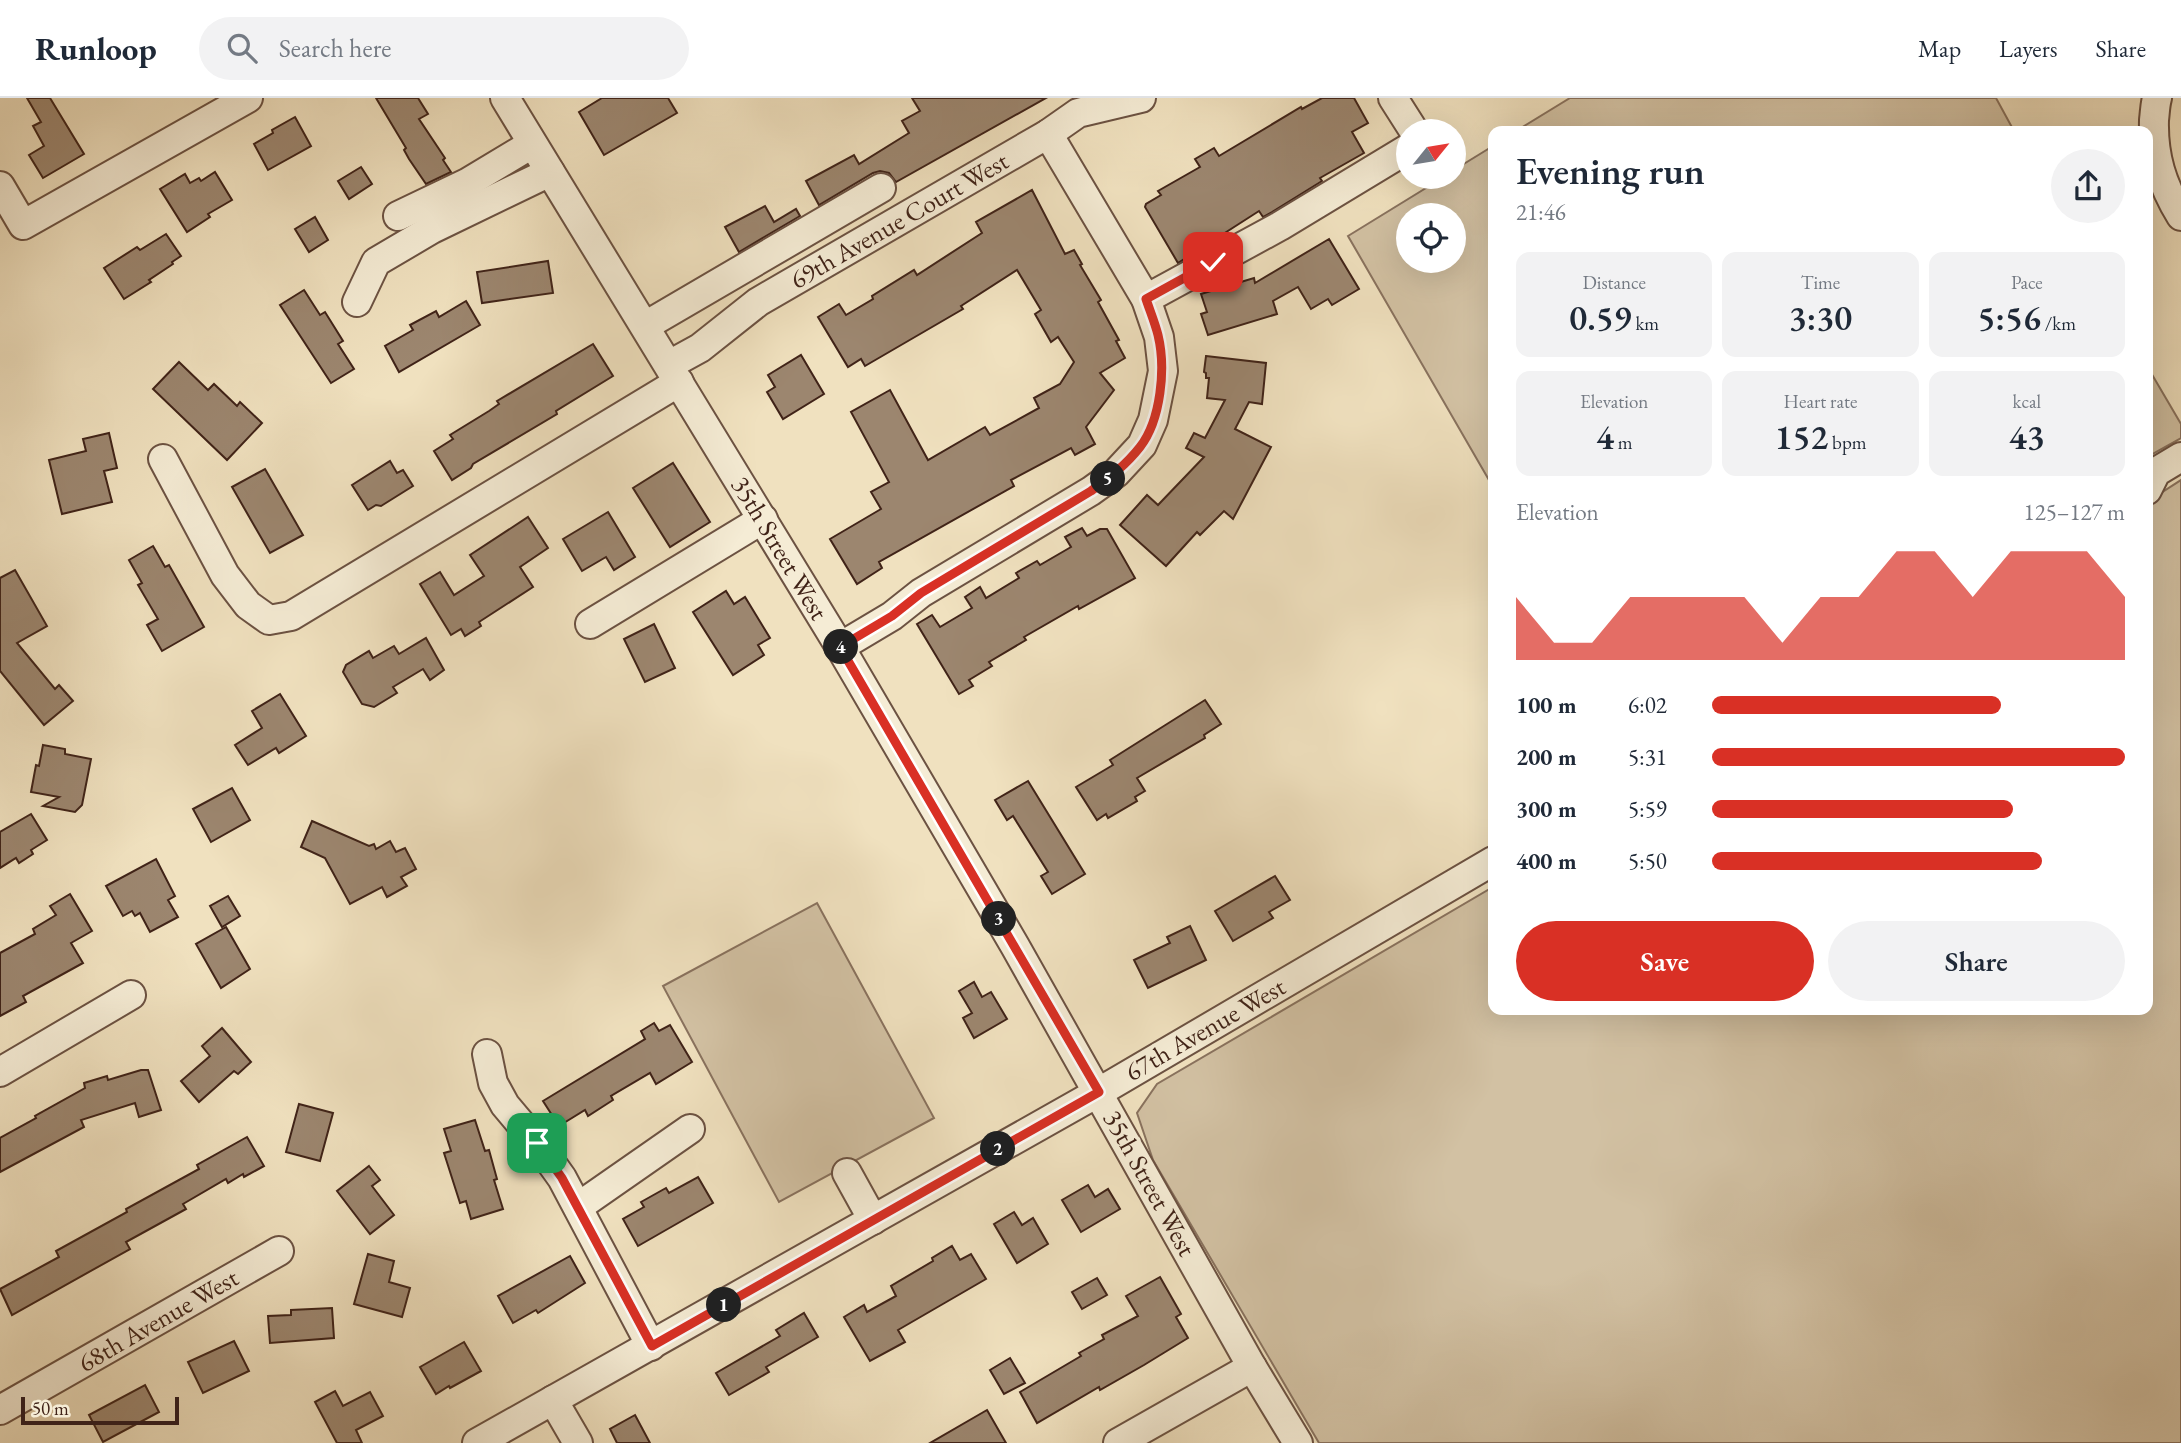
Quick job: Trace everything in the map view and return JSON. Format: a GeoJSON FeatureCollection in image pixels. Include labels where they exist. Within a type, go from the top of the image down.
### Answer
{"type":"FeatureCollection","features":[{"type":"Feature","properties":{"kind":"street"},"geometry":{"type":"LineString","coordinates":[[0,186],[23,225],[248,98]]}},
{"type":"Feature","properties":{"kind":"street","name":"69th Avenue Court West"},"geometry":{"type":"LineString","coordinates":[[674,373],[700,348],[758,302],[1048,134],[1078,113],[1141,98]]}},
{"type":"Feature","properties":{"kind":"street"},"geometry":{"type":"LineString","coordinates":[[1393,98],[1406,119]]}},
{"type":"Feature","properties":{"kind":"street","name":"35th Street West"},"geometry":{"type":"LineString","coordinates":[[513,101],[533,144],[840,647],[1099,1092],[1252,1367],[1298,1443]]}},
{"type":"Feature","properties":{"kind":"street"},"geometry":{"type":"LineString","coordinates":[[2156,101],[2155,152],[2161,176],[2181,216]]}},
{"type":"Feature","properties":{"kind":"street"},"geometry":{"type":"LineString","coordinates":[[840,647],[892,616],[921,593],[1091,491],[1116,473],[1142,445],[1153,420],[1163,371],[1159,337],[1146,299],[1048,134]]}},
{"type":"Feature","properties":{"kind":"street"},"geometry":{"type":"LineString","coordinates":[[398,216],[467,183],[533,144]]}},
{"type":"Feature","properties":{"kind":"street"},"geometry":{"type":"LineString","coordinates":[[1146,299],[1280,226],[1396,156]]}},
{"type":"Feature","properties":{"kind":"street"},"geometry":{"type":"LineString","coordinates":[[357,302],[376,262],[432,229],[550,172]]}},
{"type":"Feature","properties":{"kind":"street"},"geometry":{"type":"LineString","coordinates":[[645,326],[881,188]]}},
{"type":"Feature","properties":{"kind":"street"},"geometry":{"type":"LineString","coordinates":[[163,458],[225,575],[248,605],[269,620],[291,616],[674,373]]}},
{"type":"Feature","properties":{"kind":"street"},"geometry":{"type":"LineString","coordinates":[[2153,476],[2181,457]]}},
{"type":"Feature","properties":{"kind":"street"},"geometry":{"type":"LineString","coordinates":[[590,624],[763,519]]}},
{"type":"Feature","properties":{"kind":"street","name":"67th Avenue West"},"geometry":{"type":"LineString","coordinates":[[477,1443],[1099,1092],[1488,864]]}},
{"type":"Feature","properties":{"kind":"street"},"geometry":{"type":"LineString","coordinates":[[0,1072],[131,995]]}},
{"type":"Feature","properties":{"kind":"street"},"geometry":{"type":"LineString","coordinates":[[487,1054],[493,1083],[505,1105],[562,1178],[652,1346]]}},
{"type":"Feature","properties":{"kind":"street"},"geometry":{"type":"LineString","coordinates":[[578,1207],[690,1129]]}},
{"type":"Feature","properties":{"kind":"street"},"geometry":{"type":"LineString","coordinates":[[847,1173],[873,1220]]}},
{"type":"Feature","properties":{"kind":"street","name":"68th Avenue West"},"geometry":{"type":"LineString","coordinates":[[0,1410],[279,1251]]}},
{"type":"Feature","properties":{"kind":"street"},"geometry":{"type":"LineString","coordinates":[[1118,1443],[1252,1367]]}},
{"type":"Feature","properties":{"kind":"street"},"geometry":{"type":"LineString","coordinates":[[553,1401],[578,1443]]}},
{"type":"Feature","properties":{"kind":"shaded area"},"geometry":{"type":"Polygon","coordinates":[[[1570,98],[1996,98],[2011,126],[1524,126],[1570,98]]]}},
{"type":"Feature","properties":{"kind":"shaded area"},"geometry":{"type":"Polygon","coordinates":[[[1488,149],[1488,478],[1348,236],[1396,206],[1396,273],[1466,273],[1466,203],[1402,203],[1424,189],[1466,189],[1466,163],[1488,149]]]}},
{"type":"Feature","properties":{"kind":"shaded area"},"geometry":{"type":"Polygon","coordinates":[[[2153,376],[2181,424],[2181,438],[2153,454],[2153,376]]]}},
{"type":"Feature","properties":{"kind":"shaded area"},"geometry":{"type":"Polygon","coordinates":[[[2181,480],[2181,1443],[1319,1443],[1153,1160],[1137,1113],[1157,1084],[1488,890],[1488,1015],[2153,1015],[2153,498],[2181,480]]]}},
{"type":"Feature","properties":{"kind":"shaded area"},"geometry":{"type":"Polygon","coordinates":[[[817,903],[934,1118],[779,1202],[663,986],[817,903]]]}},
{"type":"Feature","properties":{"kind":"building"},"geometry":{"type":"Polygon","coordinates":[[[27,98],[50,98],[84,154],[43,178],[29,155],[44,146],[33,126],[41,122],[27,98]]]}},
{"type":"Feature","properties":{"kind":"building"},"geometry":{"type":"Polygon","coordinates":[[[376,98],[418,98],[428,114],[419,119],[451,172],[426,184],[409,159],[404,150],[406,148],[376,98]]]}},
{"type":"Feature","properties":{"kind":"building"},"geometry":{"type":"Polygon","coordinates":[[[602,98],[668,98],[677,113],[604,155],[579,112],[602,98]]]}},
{"type":"Feature","properties":{"kind":"building"},"geometry":{"type":"Polygon","coordinates":[[[912,98],[1046,98],[896,182],[889,173],[873,173],[819,205],[806,181],[854,155],[859,164],[909,133],[902,121],[920,111],[912,98]]]}},
{"type":"Feature","properties":{"kind":"building"},"geometry":{"type":"Polygon","coordinates":[[[1322,98],[1354,98],[1368,123],[1352,132],[1364,153],[1320,178],[1322,181],[1272,212],[1263,217],[1259,211],[1178,263],[1145,207],[1146,204],[1161,195],[1158,191],[1200,167],[1195,159],[1214,148],[1219,156],[1301,107],[1302,109],[1322,98]]]}},
{"type":"Feature","properties":{"kind":"building"},"geometry":{"type":"Polygon","coordinates":[[[295,117],[311,146],[268,170],[254,144],[295,117]]]}},
{"type":"Feature","properties":{"kind":"building"},"geometry":{"type":"Polygon","coordinates":[[[361,167],[372,184],[349,199],[338,181],[361,167]]]}},
{"type":"Feature","properties":{"kind":"building"},"geometry":{"type":"Polygon","coordinates":[[[215,172],[232,200],[208,214],[210,217],[187,232],[160,189],[185,174],[190,183],[199,178],[201,181],[215,172]]]}},
{"type":"Feature","properties":{"kind":"building"},"geometry":{"type":"Polygon","coordinates":[[[1032,190],[1065,254],[1074,250],[1082,264],[1080,265],[1101,300],[1098,302],[1119,340],[1116,341],[1125,358],[1100,373],[1114,390],[1086,427],[1095,444],[1075,455],[1071,448],[1011,480],[1014,486],[879,562],[882,568],[857,584],[830,539],[881,509],[871,492],[889,482],[851,412],[890,390],[928,460],[985,427],[990,435],[1039,408],[1034,398],[1060,384],[1074,362],[1058,337],[1051,342],[1035,314],[1041,310],[1017,270],[961,306],[963,309],[865,366],[861,359],[848,367],[818,317],[839,304],[846,315],[914,270],[917,275],[982,233],[976,222],[1032,190]]]}},
{"type":"Feature","properties":{"kind":"building"},"geometry":{"type":"Polygon","coordinates":[[[765,206],[774,222],[796,209],[800,216],[739,252],[725,227],[765,206]]]}},
{"type":"Feature","properties":{"kind":"building"},"geometry":{"type":"Polygon","coordinates":[[[315,217],[328,240],[309,252],[295,229],[315,217]]]}},
{"type":"Feature","properties":{"kind":"building"},"geometry":{"type":"Polygon","coordinates":[[[166,234],[181,256],[149,280],[151,282],[124,299],[104,268],[137,247],[140,250],[166,234]]]}},
{"type":"Feature","properties":{"kind":"building"},"geometry":{"type":"Polygon","coordinates":[[[1329,239],[1359,289],[1332,305],[1328,299],[1311,309],[1298,287],[1273,301],[1277,314],[1208,335],[1201,314],[1207,312],[1201,294],[1254,278],[1255,283],[1329,239]]]}},
{"type":"Feature","properties":{"kind":"building"},"geometry":{"type":"Polygon","coordinates":[[[548,261],[553,293],[482,303],[477,272],[548,261]]]}},
{"type":"Feature","properties":{"kind":"building"},"geometry":{"type":"Polygon","coordinates":[[[304,290],[320,315],[325,312],[343,341],[338,344],[354,369],[331,383],[280,305],[304,290]]]}},
{"type":"Feature","properties":{"kind":"building"},"geometry":{"type":"Polygon","coordinates":[[[466,301],[480,325],[399,372],[385,346],[413,330],[410,325],[436,311],[439,317],[466,301]]]}},
{"type":"Feature","properties":{"kind":"building"},"geometry":{"type":"Polygon","coordinates":[[[593,344],[613,376],[452,480],[434,451],[453,439],[450,435],[499,404],[497,401],[593,344]]]}},
{"type":"Feature","properties":{"kind":"building"},"geometry":{"type":"Polygon","coordinates":[[[801,355],[824,394],[783,419],[767,392],[775,387],[768,375],[801,355]]]}},
{"type":"Feature","properties":{"kind":"building"},"geometry":{"type":"Polygon","coordinates":[[[1206,356],[1266,363],[1262,404],[1249,402],[1235,429],[1271,447],[1233,519],[1224,511],[1200,535],[1197,532],[1166,566],[1120,525],[1147,495],[1158,505],[1204,457],[1186,448],[1194,433],[1205,438],[1225,400],[1207,398],[1209,378],[1206,378],[1204,372],[1206,356]]]}},
{"type":"Feature","properties":{"kind":"building"},"geometry":{"type":"Polygon","coordinates":[[[179,362],[208,390],[214,384],[237,406],[240,402],[262,423],[227,460],[153,389],[179,362]]]}},
{"type":"Feature","properties":{"kind":"building"},"geometry":{"type":"Polygon","coordinates":[[[109,433],[117,468],[104,471],[112,502],[62,514],[49,460],[86,451],[83,439],[109,433]]]}},
{"type":"Feature","properties":{"kind":"building"},"geometry":{"type":"Polygon","coordinates":[[[390,461],[397,473],[403,470],[413,486],[381,506],[376,505],[368,510],[352,485],[390,461]]]}},
{"type":"Feature","properties":{"kind":"building"},"geometry":{"type":"Polygon","coordinates":[[[673,463],[710,522],[670,547],[633,488],[673,463]]]}},
{"type":"Feature","properties":{"kind":"building"},"geometry":{"type":"Polygon","coordinates":[[[265,469],[303,535],[270,553],[232,487],[265,469]]]}},
{"type":"Feature","properties":{"kind":"building"},"geometry":{"type":"Polygon","coordinates":[[[608,512],[635,557],[614,570],[606,557],[582,571],[563,539],[608,512]]]}},
{"type":"Feature","properties":{"kind":"building"},"geometry":{"type":"Polygon","coordinates":[[[528,517],[548,548],[520,567],[533,587],[479,622],[481,626],[465,636],[461,629],[451,635],[420,584],[440,572],[454,595],[484,576],[470,555],[528,517]]]}},
{"type":"Feature","properties":{"kind":"building"},"geometry":{"type":"Polygon","coordinates":[[[1082,528],[1087,536],[1100,529],[1107,529],[1135,578],[1024,637],[1026,640],[989,662],[992,666],[969,680],[973,686],[959,694],[917,624],[932,615],[940,627],[972,608],[965,597],[980,587],[986,598],[1019,578],[1016,573],[1037,561],[1040,565],[1071,547],[1065,537],[1082,528]]]}},
{"type":"Feature","properties":{"kind":"building"},"geometry":{"type":"Polygon","coordinates":[[[153,546],[165,567],[169,565],[204,627],[162,651],[147,625],[158,619],[138,585],[142,583],[129,560],[153,546]]]}},
{"type":"Feature","properties":{"kind":"building"},"geometry":{"type":"Polygon","coordinates":[[[15,570],[47,626],[17,643],[55,689],[59,685],[73,701],[44,725],[0,671],[0,578],[15,570]]]}},
{"type":"Feature","properties":{"kind":"building"},"geometry":{"type":"Polygon","coordinates":[[[726,591],[734,604],[745,597],[770,638],[758,645],[764,655],[733,675],[693,612],[726,591]]]}},
{"type":"Feature","properties":{"kind":"building"},"geometry":{"type":"Polygon","coordinates":[[[654,624],[675,668],[645,682],[624,639],[654,624]]]}},
{"type":"Feature","properties":{"kind":"building"},"geometry":{"type":"Polygon","coordinates":[[[426,638],[444,670],[430,680],[423,669],[393,687],[397,693],[374,707],[362,704],[343,672],[346,665],[369,651],[373,658],[394,646],[399,654],[426,638]]]}},
{"type":"Feature","properties":{"kind":"building"},"geometry":{"type":"Polygon","coordinates":[[[280,694],[306,736],[279,753],[276,748],[248,765],[235,745],[262,728],[252,711],[280,694]]]}},
{"type":"Feature","properties":{"kind":"building"},"geometry":{"type":"Polygon","coordinates":[[[1205,700],[1221,724],[1204,735],[1205,738],[1137,778],[1145,791],[1135,797],[1137,801],[1108,818],[1106,814],[1097,820],[1076,787],[1113,765],[1110,760],[1205,700]]]}},
{"type":"Feature","properties":{"kind":"building"},"geometry":{"type":"Polygon","coordinates":[[[43,745],[65,749],[65,754],[91,759],[82,805],[75,812],[43,806],[59,797],[31,792],[43,745]]]}},
{"type":"Feature","properties":{"kind":"building"},"geometry":{"type":"Polygon","coordinates":[[[1028,781],[1085,874],[1052,894],[1041,876],[1048,872],[1013,816],[1007,820],[995,800],[1028,781]]]}},
{"type":"Feature","properties":{"kind":"building"},"geometry":{"type":"Polygon","coordinates":[[[232,788],[250,820],[211,842],[193,809],[232,788]]]}},
{"type":"Feature","properties":{"kind":"building"},"geometry":{"type":"Polygon","coordinates":[[[31,814],[47,840],[31,850],[33,854],[19,863],[16,858],[0,868],[0,832],[31,814]]]}},
{"type":"Feature","properties":{"kind":"building"},"geometry":{"type":"Polygon","coordinates":[[[312,821],[369,846],[374,844],[376,849],[390,841],[396,852],[405,848],[416,869],[401,877],[407,886],[387,897],[382,887],[350,904],[325,858],[301,847],[312,821]]]}},
{"type":"Feature","properties":{"kind":"building"},"geometry":{"type":"Polygon","coordinates":[[[156,859],[175,896],[168,900],[178,917],[150,932],[140,913],[135,916],[132,911],[123,916],[106,886],[156,859]]]}},
{"type":"Feature","properties":{"kind":"building"},"geometry":{"type":"Polygon","coordinates":[[[1275,876],[1290,900],[1269,912],[1273,918],[1233,941],[1215,911],[1275,876]]]}},
{"type":"Feature","properties":{"kind":"building"},"geometry":{"type":"Polygon","coordinates":[[[70,894],[92,931],[71,943],[83,963],[23,996],[26,1002],[0,1016],[0,953],[35,934],[33,929],[56,915],[50,906],[70,894]]]}},
{"type":"Feature","properties":{"kind":"building"},"geometry":{"type":"Polygon","coordinates":[[[228,896],[240,916],[222,927],[210,906],[228,896]]]}},
{"type":"Feature","properties":{"kind":"building"},"geometry":{"type":"Polygon","coordinates":[[[1190,926],[1206,960],[1148,988],[1134,960],[1170,943],[1167,937],[1190,926]]]}},
{"type":"Feature","properties":{"kind":"building"},"geometry":{"type":"Polygon","coordinates":[[[226,927],[250,969],[221,988],[196,944],[226,927]]]}},
{"type":"Feature","properties":{"kind":"building"},"geometry":{"type":"Polygon","coordinates":[[[974,982],[982,997],[991,992],[1007,1019],[974,1038],[963,1018],[972,1013],[959,991],[974,982]]]}},
{"type":"Feature","properties":{"kind":"building"},"geometry":{"type":"Polygon","coordinates":[[[654,1023],[659,1031],[670,1025],[692,1062],[656,1084],[650,1073],[611,1096],[613,1100],[588,1116],[585,1110],[559,1126],[543,1101],[645,1039],[641,1031],[654,1023]]]}},
{"type":"Feature","properties":{"kind":"building"},"geometry":{"type":"Polygon","coordinates":[[[222,1028],[251,1062],[238,1074],[234,1071],[199,1102],[181,1081],[210,1056],[202,1046],[222,1028]]]}},
{"type":"Feature","properties":{"kind":"building"},"geometry":{"type":"Polygon","coordinates":[[[148,1070],[161,1110],[139,1117],[135,1103],[81,1120],[84,1127],[0,1172],[0,1138],[85,1088],[84,1083],[107,1076],[108,1080],[148,1070]]]}},
{"type":"Feature","properties":{"kind":"building"},"geometry":{"type":"Polygon","coordinates":[[[299,1104],[333,1113],[320,1161],[286,1152],[299,1104]]]}},
{"type":"Feature","properties":{"kind":"building"},"geometry":{"type":"Polygon","coordinates":[[[475,1120],[485,1151],[489,1150],[503,1209],[471,1219],[466,1201],[460,1203],[444,1153],[451,1151],[444,1129],[475,1120]]]}},
{"type":"Feature","properties":{"kind":"building"},"geometry":{"type":"Polygon","coordinates":[[[247,1137],[264,1166],[228,1183],[226,1179],[183,1204],[186,1209],[126,1242],[130,1249],[12,1315],[0,1289],[59,1257],[56,1251],[127,1212],[126,1209],[199,1169],[197,1165],[247,1137]]]}},
{"type":"Feature","properties":{"kind":"building"},"geometry":{"type":"Polygon","coordinates":[[[369,1166],[380,1180],[372,1186],[394,1215],[370,1234],[337,1191],[369,1166]]]}},
{"type":"Feature","properties":{"kind":"building"},"geometry":{"type":"Polygon","coordinates":[[[698,1177],[713,1203],[638,1246],[623,1219],[644,1207],[641,1202],[666,1188],[669,1193],[698,1177]]]}},
{"type":"Feature","properties":{"kind":"building"},"geometry":{"type":"Polygon","coordinates":[[[1088,1185],[1095,1197],[1108,1189],[1120,1209],[1081,1232],[1062,1200],[1088,1185]]]}},
{"type":"Feature","properties":{"kind":"building"},"geometry":{"type":"Polygon","coordinates":[[[1014,1212],[1022,1225],[1033,1218],[1048,1244],[1017,1263],[994,1224],[1014,1212]]]}},
{"type":"Feature","properties":{"kind":"building"},"geometry":{"type":"Polygon","coordinates":[[[952,1246],[960,1260],[971,1254],[986,1279],[898,1330],[905,1342],[870,1361],[844,1317],[864,1305],[867,1312],[896,1296],[891,1286],[933,1261],[932,1258],[952,1246]]]}},
{"type":"Feature","properties":{"kind":"building"},"geometry":{"type":"Polygon","coordinates":[[[368,1254],[394,1261],[389,1282],[410,1288],[402,1317],[354,1304],[368,1254]]]}},
{"type":"Feature","properties":{"kind":"building"},"geometry":{"type":"Polygon","coordinates":[[[570,1256],[585,1283],[538,1313],[536,1310],[513,1323],[498,1296],[570,1256]]]}},
{"type":"Feature","properties":{"kind":"building"},"geometry":{"type":"Polygon","coordinates":[[[1160,1277],[1181,1314],[1176,1317],[1188,1338],[1100,1390],[1099,1387],[1037,1423],[1020,1392],[1081,1356],[1079,1353],[1104,1339],[1102,1335],[1138,1316],[1126,1296],[1160,1277]]]}},
{"type":"Feature","properties":{"kind":"building"},"geometry":{"type":"Polygon","coordinates":[[[1097,1278],[1107,1295],[1082,1309],[1072,1292],[1097,1278]]]}},
{"type":"Feature","properties":{"kind":"building"},"geometry":{"type":"Polygon","coordinates":[[[332,1308],[334,1338],[270,1343],[268,1316],[291,1315],[291,1310],[332,1308]]]}},
{"type":"Feature","properties":{"kind":"building"},"geometry":{"type":"Polygon","coordinates":[[[804,1313],[818,1337],[766,1367],[769,1372],[729,1395],[716,1373],[780,1336],[776,1330],[804,1313]]]}},
{"type":"Feature","properties":{"kind":"building"},"geometry":{"type":"Polygon","coordinates":[[[234,1341],[249,1371],[203,1393],[188,1362],[234,1341]]]}},
{"type":"Feature","properties":{"kind":"building"},"geometry":{"type":"Polygon","coordinates":[[[464,1342],[481,1371],[436,1394],[420,1367],[464,1342]]]}},
{"type":"Feature","properties":{"kind":"building"},"geometry":{"type":"Polygon","coordinates":[[[1010,1358],[1025,1383],[1004,1394],[990,1370],[1010,1358]]]}},
{"type":"Feature","properties":{"kind":"building"},"geometry":{"type":"Polygon","coordinates":[[[145,1385],[159,1412],[103,1442],[89,1415],[145,1385]]]}},
{"type":"Feature","properties":{"kind":"building"},"geometry":{"type":"Polygon","coordinates":[[[335,1391],[343,1406],[370,1392],[383,1416],[356,1430],[362,1443],[337,1443],[315,1402],[335,1391]]]}},
{"type":"Feature","properties":{"kind":"building"},"geometry":{"type":"Polygon","coordinates":[[[987,1410],[1006,1443],[930,1443],[987,1410]]]}},
{"type":"Feature","properties":{"kind":"building"},"geometry":{"type":"Polygon","coordinates":[[[635,1415],[650,1443],[617,1443],[610,1429],[635,1415]]]}},
{"type":"Feature","properties":{"kind":"route"},"geometry":{"type":"LineString","coordinates":[[537,1143],[562,1178],[652,1346],[1099,1092],[840,647],[892,616],[921,593],[1091,491],[1116,473],[1142,445],[1153,420],[1159,395],[1163,371],[1159,337],[1146,299],[1213,262]]}}]}
